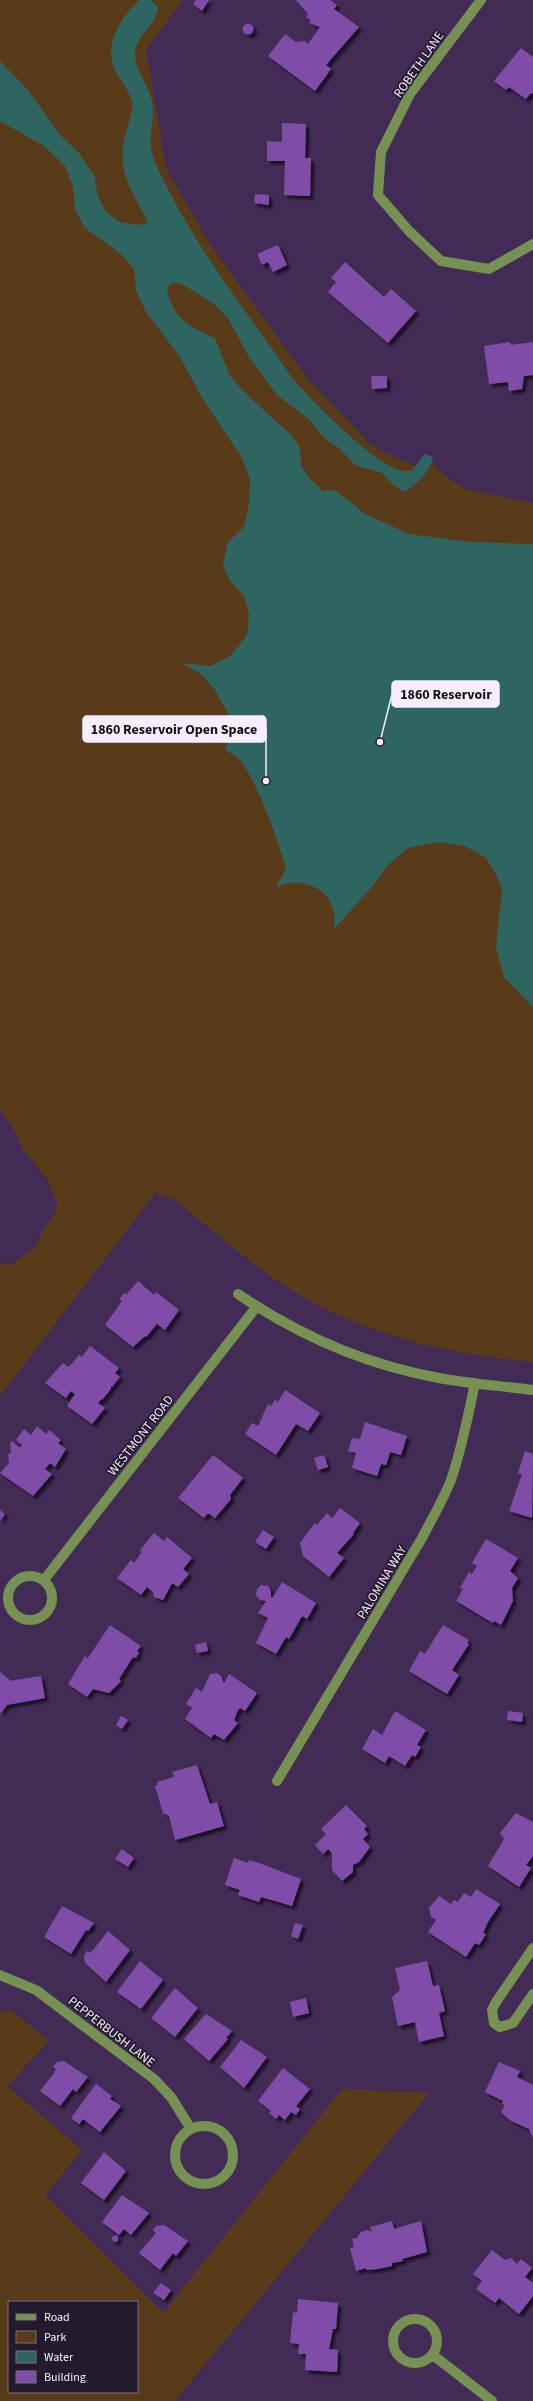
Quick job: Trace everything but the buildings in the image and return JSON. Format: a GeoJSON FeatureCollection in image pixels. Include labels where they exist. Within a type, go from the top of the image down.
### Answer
{"type":"FeatureCollection","features":[{"type":"Feature","properties":{"kind":"street","name":"ROBETH LANE"},"geometry":{"type":"LineString","coordinates":[[481,0],[410,94],[381,152],[378,195],[409,231],[441,261],[489,269],[533,244]]}},
{"type":"Feature","properties":{"kind":"street"},"geometry":{"type":"LineString","coordinates":[[238,1294],[256,1306],[329,1345],[365,1359],[439,1378],[475,1384],[533,1390]]}},
{"type":"Feature","properties":{"kind":"street","name":"WESTMONT ROAD"},"geometry":{"type":"LineString","coordinates":[[44,1580],[256,1306]]}},
{"type":"Feature","properties":{"kind":"street","name":"PALOMINA WAY"},"geometry":{"type":"LineString","coordinates":[[277,1781],[422,1538],[437,1510],[450,1481],[460,1450],[475,1384]]}},
{"type":"Feature","properties":{"kind":"street"},"geometry":{"type":"LineString","coordinates":[[30,1575],[44,1580],[52,1592],[52,1599],[46,1613],[34,1620],[26,1620],[14,1614],[7,1600],[10,1586],[16,1580],[30,1575]]}},
{"type":"Feature","properties":{"kind":"street"},"geometry":{"type":"LineString","coordinates":[[533,1948],[496,2002],[492,2010],[494,2023],[500,2027],[513,2023],[533,1994]]}},
{"type":"Feature","properties":{"kind":"street","name":"PEPPERBUSH LANE"},"geometry":{"type":"LineString","coordinates":[[0,1974],[36,1990],[154,2079],[170,2097],[191,2129]]}},
{"type":"Feature","properties":{"kind":"street"},"geometry":{"type":"LineString","coordinates":[[210,2126],[218,2130],[230,2142],[232,2150],[230,2166],[220,2178],[214,2182],[198,2183],[190,2180],[178,2168],[175,2159],[178,2141],[191,2129],[210,2126]]}},
{"type":"Feature","properties":{"kind":"street"},"geometry":{"type":"LineString","coordinates":[[414,2319],[428,2323],[437,2336],[438,2343],[433,2355],[419,2364],[405,2362],[395,2351],[393,2345],[395,2331],[406,2321],[414,2319]]}},
{"type":"Feature","properties":{"kind":"street"},"geometry":{"type":"LineString","coordinates":[[433,2355],[492,2401]]}},
{"type":"Feature","properties":{"kind":"green space"},"geometry":{"type":"Polygon","coordinates":[[[0,0],[183,0],[146,49],[166,168],[209,243],[308,379],[372,446],[425,471],[432,463],[447,477],[464,489],[533,503],[533,1362],[434,1347],[403,1339],[343,1317],[313,1303],[284,1285],[242,1254],[174,1199],[158,1195],[156,1192],[0,1396],[0,1263],[11,1265],[36,1246],[43,1230],[57,1210],[57,1203],[47,1179],[22,1149],[16,1133],[0,1109],[0,0]]]}},
{"type":"Feature","properties":{"kind":"green space"},"geometry":{"type":"Polygon","coordinates":[[[11,2010],[49,2041],[7,2086],[82,2150],[45,2195],[163,2313],[342,2089],[429,2093],[175,2401],[0,2401],[0,2012],[11,2010]]]}},
{"type":"Feature","properties":{"kind":"water"},"geometry":{"type":"Polygon","coordinates":[[[140,0],[151,0],[158,7],[154,20],[138,42],[135,55],[138,68],[152,99],[153,117],[151,149],[154,160],[162,177],[183,217],[228,287],[292,378],[345,432],[392,467],[405,471],[413,470],[424,454],[433,457],[432,462],[426,472],[418,482],[404,492],[392,484],[382,473],[355,465],[339,448],[324,438],[311,421],[277,395],[249,357],[228,318],[215,305],[180,283],[171,283],[167,289],[169,299],[178,314],[183,320],[197,330],[215,338],[230,376],[243,391],[291,435],[300,448],[301,465],[308,477],[323,491],[335,490],[365,514],[409,534],[470,542],[533,544],[533,1007],[504,977],[496,947],[502,891],[497,876],[486,858],[465,846],[438,842],[408,848],[389,864],[370,889],[334,929],[334,915],[331,903],[320,890],[303,883],[285,884],[276,887],[286,869],[273,828],[252,779],[238,758],[225,749],[231,734],[229,715],[215,690],[201,674],[181,663],[211,666],[230,656],[247,635],[249,614],[244,596],[230,581],[223,566],[228,542],[244,527],[249,504],[250,480],[242,458],[201,396],[180,357],[146,312],[136,290],[134,269],[121,254],[85,228],[75,209],[73,186],[65,166],[44,146],[0,121],[0,61],[28,90],[61,136],[79,153],[94,175],[98,197],[106,212],[120,222],[137,225],[148,223],[125,175],[123,165],[124,141],[130,121],[132,102],[127,89],[115,70],[111,51],[116,31],[121,22],[133,6],[140,0]]]}},
{"type":"Feature","properties":{"kind":"place","name":"1860 Reservoir"},"geometry":{"type":"Point","coordinates":[380,742]}},
{"type":"Feature","properties":{"kind":"place","name":"1860 Reservoir Open Space"},"geometry":{"type":"Point","coordinates":[266,781]}}]}
